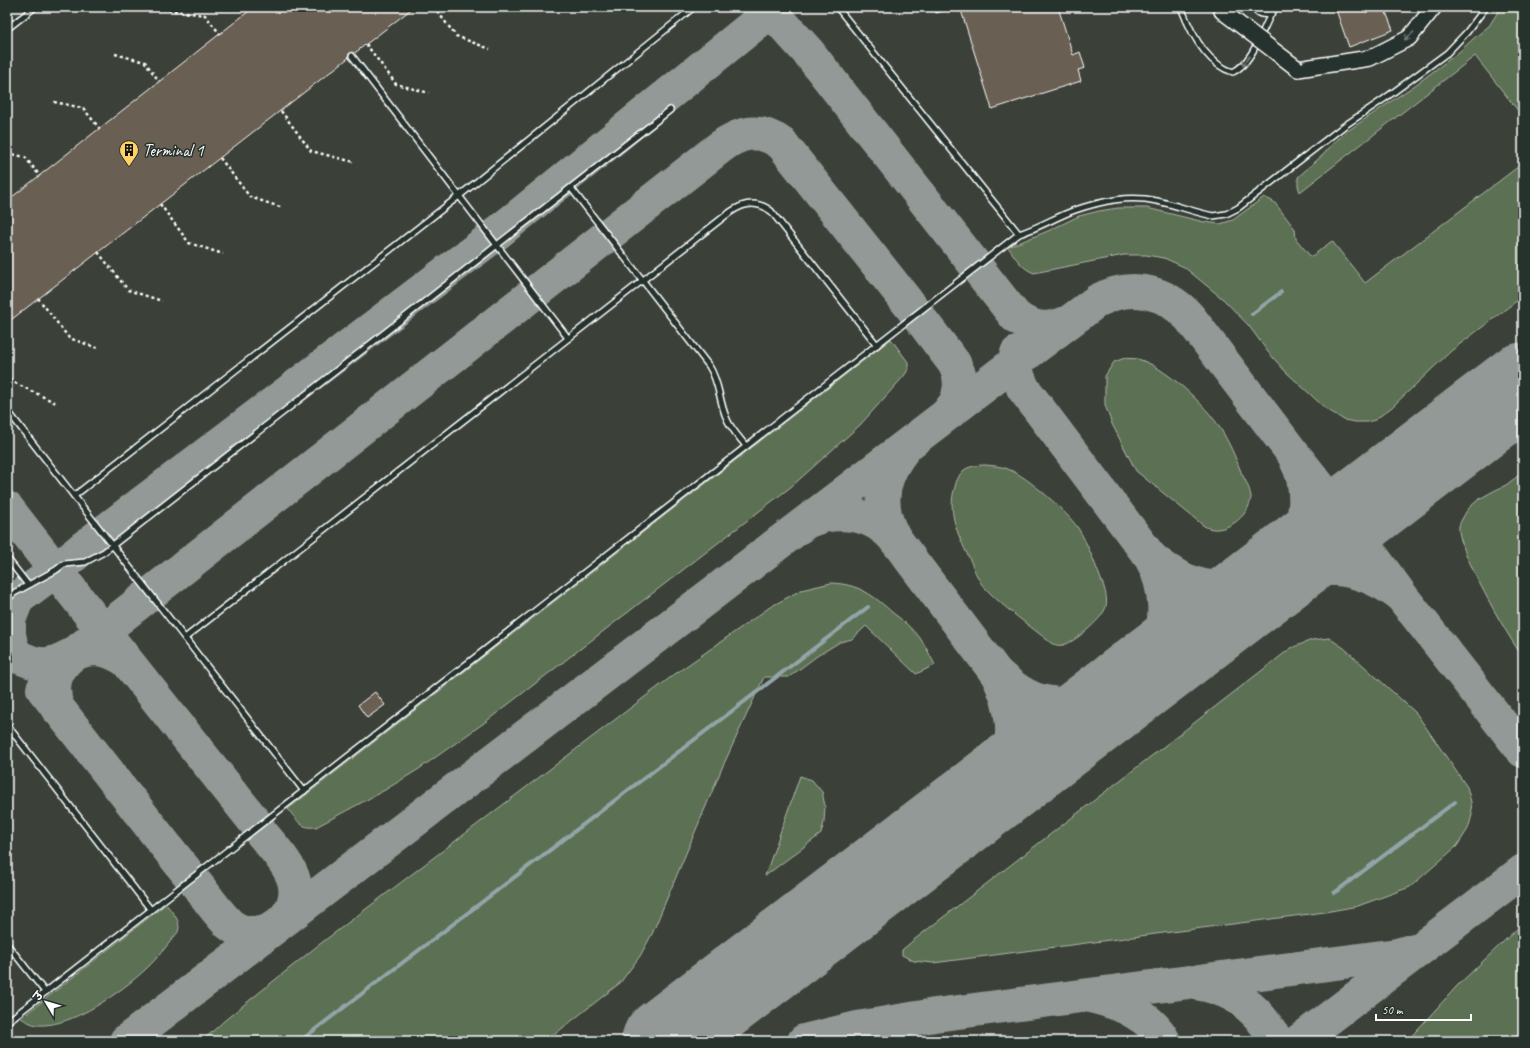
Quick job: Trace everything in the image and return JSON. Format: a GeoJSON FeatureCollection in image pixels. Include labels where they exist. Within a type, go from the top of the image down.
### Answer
{"type":"FeatureCollection","features":[{"type":"Feature","properties":{"kind":"street"},"geometry":{"type":"LineString","coordinates":[[1220,8],[1298,69],[1370,58],[1409,38],[1434,7]]}},
{"type":"Feature","properties":{"kind":"lane"},"geometry":{"type":"LineString","coordinates":[[7,29],[35,7]]}},
{"type":"Feature","properties":{"kind":"lane"},"geometry":{"type":"LineString","coordinates":[[74,496],[459,196],[694,7]]}},
{"type":"Feature","properties":{"kind":"lane"},"geometry":{"type":"LineString","coordinates":[[838,7],[1019,234]]}},
{"type":"Feature","properties":{"kind":"lane"},"geometry":{"type":"LineString","coordinates":[[1181,7],[1187,23],[1203,49],[1218,66],[1233,72],[1240,68],[1248,59],[1276,7]]}},
{"type":"Feature","properties":{"kind":"lane"},"geometry":{"type":"LineString","coordinates":[[1253,7],[1255,11],[1262,15],[1271,14]]}},
{"type":"Feature","properties":{"kind":"lane"},"geometry":{"type":"LineString","coordinates":[[7,1022],[1019,234],[1029,231],[1074,210],[1108,200],[1133,199],[1157,201],[1213,216],[1220,216],[1232,212],[1344,126],[1447,53],[1467,32],[1486,7]]}},
{"type":"Feature","properties":{"kind":"lane"},"geometry":{"type":"LineString","coordinates":[[352,56],[568,338]]}},
{"type":"Feature","properties":{"kind":"lane"},"geometry":{"type":"LineString","coordinates":[[7,600],[14,593],[64,564],[85,562],[112,545],[670,110]]}},
{"type":"Feature","properties":{"kind":"lane"},"geometry":{"type":"LineString","coordinates":[[570,188],[713,372],[730,426],[746,446]]}},
{"type":"Feature","properties":{"kind":"lane"},"geometry":{"type":"LineString","coordinates":[[185,638],[736,208],[750,203],[760,204],[766,207],[777,218],[877,345]]}},
{"type":"Feature","properties":{"kind":"lane"},"geometry":{"type":"LineString","coordinates":[[7,410],[304,791]]}},
{"type":"Feature","properties":{"kind":"lane"},"geometry":{"type":"LineString","coordinates":[[7,558],[28,586]]}},
{"type":"Feature","properties":{"kind":"lane"},"geometry":{"type":"LineString","coordinates":[[7,725],[151,910]]}},
{"type":"Feature","properties":{"kind":"lane"},"geometry":{"type":"LineString","coordinates":[[7,944],[45,992]]}},
{"type":"Feature","properties":{"kind":"path"},"geometry":{"type":"LineString","coordinates":[[434,7],[456,36],[490,49]]}},
{"type":"Feature","properties":{"kind":"path"},"geometry":{"type":"LineString","coordinates":[[162,9],[205,15],[220,34]]}},
{"type":"Feature","properties":{"kind":"path"},"geometry":{"type":"LineString","coordinates":[[366,44],[396,84],[429,93]]}},
{"type":"Feature","properties":{"kind":"path"},"geometry":{"type":"LineString","coordinates":[[115,54],[145,62],[160,81]]}},
{"type":"Feature","properties":{"kind":"path"},"geometry":{"type":"LineString","coordinates":[[54,102],[83,108],[100,129]]}},
{"type":"Feature","properties":{"kind":"path"},"geometry":{"type":"LineString","coordinates":[[281,111],[311,151],[354,162]]}},
{"type":"Feature","properties":{"kind":"path"},"geometry":{"type":"LineString","coordinates":[[7,153],[25,157],[40,176]]}},
{"type":"Feature","properties":{"kind":"path"},"geometry":{"type":"LineString","coordinates":[[220,158],[250,197],[283,208]]}},
{"type":"Feature","properties":{"kind":"path"},"geometry":{"type":"LineString","coordinates":[[160,204],[189,244],[223,254]]}},
{"type":"Feature","properties":{"kind":"path"},"geometry":{"type":"LineString","coordinates":[[98,252],[128,290],[162,301]]}},
{"type":"Feature","properties":{"kind":"path"},"geometry":{"type":"LineString","coordinates":[[38,298],[69,338],[100,349]]}},
{"type":"Feature","properties":{"kind":"path"},"geometry":{"type":"LineString","coordinates":[[7,374],[13,382],[56,403]]}},
{"type":"Feature","properties":{"kind":"shaded area"},"geometry":{"type":"Polygon","coordinates":[[[7,7],[1523,7],[1523,1041],[7,1041],[7,7]]]}},
{"type":"Feature","properties":{"kind":"green space"},"geometry":{"type":"Polygon","coordinates":[[[1501,7],[1523,7],[1523,117],[1475,56],[1300,192],[1298,177],[1324,154],[1333,143],[1459,52],[1489,26],[1501,7]]]}},
{"type":"Feature","properties":{"kind":"green space"},"geometry":{"type":"Polygon","coordinates":[[[1523,163],[1523,296],[1451,351],[1392,407],[1375,420],[1367,422],[1344,420],[1325,408],[1285,371],[1268,352],[1249,326],[1224,300],[1184,267],[1164,258],[1146,255],[1124,255],[1034,273],[1022,265],[1008,247],[1048,231],[1079,216],[1118,208],[1147,208],[1204,222],[1220,224],[1233,220],[1264,197],[1274,202],[1278,207],[1295,229],[1296,239],[1311,257],[1332,241],[1365,283],[1523,163]]]}},
{"type":"Feature","properties":{"kind":"green space"},"geometry":{"type":"Polygon","coordinates":[[[891,339],[908,362],[908,370],[904,376],[860,425],[792,486],[484,723],[419,769],[385,790],[316,827],[306,827],[299,823],[294,817],[288,809],[891,339]]]}},
{"type":"Feature","properties":{"kind":"green space"},"geometry":{"type":"Polygon","coordinates":[[[1125,358],[1147,362],[1171,377],[1195,398],[1220,428],[1234,455],[1251,497],[1246,512],[1234,523],[1219,529],[1211,529],[1204,526],[1136,471],[1112,424],[1105,405],[1105,376],[1114,362],[1125,358]]]}},
{"type":"Feature","properties":{"kind":"green space"},"geometry":{"type":"Polygon","coordinates":[[[986,465],[998,466],[1007,469],[1018,474],[1037,487],[1073,521],[1089,549],[1104,587],[1106,606],[1103,614],[1093,624],[1081,635],[1068,643],[1063,645],[1055,645],[1051,643],[1017,617],[993,596],[977,576],[959,535],[953,516],[952,506],[957,480],[960,474],[965,469],[986,465]]]}},
{"type":"Feature","properties":{"kind":"green space"},"geometry":{"type":"Polygon","coordinates":[[[1523,472],[1523,657],[1484,592],[1465,552],[1460,537],[1459,526],[1466,512],[1474,503],[1506,485],[1523,472]]]}},
{"type":"Feature","properties":{"kind":"green space"},"geometry":{"type":"Polygon","coordinates":[[[831,583],[858,588],[879,601],[911,628],[920,638],[935,665],[916,674],[866,626],[852,639],[840,642],[817,656],[789,677],[764,677],[722,768],[652,934],[640,956],[620,983],[546,1041],[202,1041],[225,1020],[316,947],[675,674],[770,607],[801,590],[831,583]]]}},
{"type":"Feature","properties":{"kind":"green space"},"geometry":{"type":"Polygon","coordinates":[[[1329,638],[1344,648],[1416,713],[1467,787],[1471,802],[1472,815],[1468,829],[1457,846],[1410,887],[1358,906],[1325,912],[933,963],[914,961],[902,955],[902,950],[915,939],[1291,648],[1312,640],[1329,638]]]}},
{"type":"Feature","properties":{"kind":"green space"},"geometry":{"type":"Polygon","coordinates":[[[800,776],[812,780],[822,792],[825,806],[824,822],[821,834],[765,876],[800,776]]]}},
{"type":"Feature","properties":{"kind":"green space"},"geometry":{"type":"Polygon","coordinates":[[[166,904],[178,920],[178,932],[159,956],[136,978],[96,1006],[65,1021],[37,1025],[21,1018],[166,904]]]}},
{"type":"Feature","properties":{"kind":"green space"},"geometry":{"type":"Polygon","coordinates":[[[1523,923],[1523,1032],[1510,1041],[1407,1041],[1457,986],[1523,923]]]}},
{"type":"Feature","properties":{"kind":"building","name":"Terminal 1"},"geometry":{"type":"Polygon","coordinates":[[[254,7],[414,7],[7,323],[7,201],[254,7]]]}},
{"type":"Feature","properties":{"kind":"building"},"geometry":{"type":"Polygon","coordinates":[[[934,7],[956,7],[936,13],[934,7]]]}},
{"type":"Feature","properties":{"kind":"building"},"geometry":{"type":"Polygon","coordinates":[[[960,7],[1058,7],[1073,55],[1080,52],[1085,68],[1078,70],[1081,81],[992,109],[960,7]]]}},
{"type":"Feature","properties":{"kind":"building"},"geometry":{"type":"Polygon","coordinates":[[[1335,7],[1384,7],[1393,30],[1349,47],[1335,7]]]}},
{"type":"Feature","properties":{"kind":"building"},"geometry":{"type":"Polygon","coordinates":[[[375,692],[385,705],[367,718],[358,705],[375,692]]]}},
{"type":"Feature","properties":{"kind":"waterway"},"geometry":{"type":"LineString","coordinates":[[1252,314],[1281,292]]}},
{"type":"Feature","properties":{"kind":"waterway"},"geometry":{"type":"LineString","coordinates":[[300,1041],[868,607]]}},
{"type":"Feature","properties":{"kind":"waterway"},"geometry":{"type":"LineString","coordinates":[[1334,893],[1455,802]]}},
{"type":"Feature","properties":{"kind":"taxiway"},"geometry":{"type":"LineString","coordinates":[[124,659],[110,652],[97,649],[77,653],[59,661],[47,664],[34,663],[16,656],[9,634],[9,620],[16,602],[20,597],[84,547],[491,238],[771,11],[809,53],[1015,316],[1027,324],[1046,328],[1059,326],[1066,323]]}},
{"type":"Feature","properties":{"kind":"taxiway"},"geometry":{"type":"LineString","coordinates":[[57,708],[54,692],[55,679],[61,667],[71,656],[719,148],[734,138],[742,135],[765,135],[782,144],[954,363],[959,374],[960,386],[957,401],[948,413]]}},
{"type":"Feature","properties":{"kind":"taxiway"},"geometry":{"type":"LineString","coordinates":[[126,1041],[1017,361],[1097,301],[1109,295],[1122,292],[1146,292],[1158,296],[1170,301],[1190,318],[1291,451],[1346,520],[1403,598],[1523,751]]}},
{"type":"Feature","properties":{"kind":"taxiway"},"geometry":{"type":"LineString","coordinates":[[997,674],[1020,692],[1036,700],[1056,704],[1077,704],[1103,699],[1125,688],[1142,672],[1155,652],[1162,630],[1164,607],[1161,582],[1151,558],[1023,388],[1017,373],[1017,353]]}},
{"type":"Feature","properties":{"kind":"taxiway"},"geometry":{"type":"LineString","coordinates":[[898,543],[885,517],[883,496],[887,477],[903,450]]}},
{"type":"Feature","properties":{"kind":"taxiway"},"geometry":{"type":"LineString","coordinates":[[1274,576],[1287,559],[1296,542],[1303,519],[1305,507],[1304,483],[1296,460]]}},
{"type":"Feature","properties":{"kind":"taxiway"},"geometry":{"type":"LineString","coordinates":[[7,508],[258,826],[260,831],[275,848],[289,868],[294,881],[295,894],[292,906],[286,917],[265,931],[253,933],[241,931],[229,924],[43,689]]}},
{"type":"Feature","properties":{"kind":"taxiway"},"geometry":{"type":"LineString","coordinates":[[809,521],[828,515],[838,514],[859,516],[869,519],[886,530],[899,544],[997,674],[1003,686],[1010,712],[1012,725],[1010,751],[1006,763],[999,775],[987,791],[972,806]]}},
{"type":"Feature","properties":{"kind":"taxiway"},"geometry":{"type":"LineString","coordinates":[[1151,558],[1176,576],[1195,584],[1215,588],[1243,585],[1289,572],[1337,569],[1367,576],[1382,583],[1397,593]]}},
{"type":"Feature","properties":{"kind":"taxiway"},"geometry":{"type":"LineString","coordinates":[[1299,1041],[1523,871]]}},
{"type":"Feature","properties":{"kind":"taxiway"},"geometry":{"type":"LineString","coordinates":[[1199,981],[1397,955],[1414,950]]}},
{"type":"Feature","properties":{"kind":"taxiway"},"geometry":{"type":"LineString","coordinates":[[804,1041],[857,1028],[935,1015],[1189,982],[1206,985],[1224,991],[1240,999],[1260,1018],[1277,1041]]}},
{"type":"Feature","properties":{"kind":"taxiway"},"geometry":{"type":"LineString","coordinates":[[1094,997],[1114,1003],[1134,1012],[1151,1024],[1164,1041]]}},
{"type":"Feature","properties":{"kind":"runway"},"geometry":{"type":"LineString","coordinates":[[664,1041],[1523,385]]}},
{"type":"Feature","properties":{"kind":"place","name":"Terminal 1"},"geometry":{"type":"Point","coordinates":[129,167]}}]}
